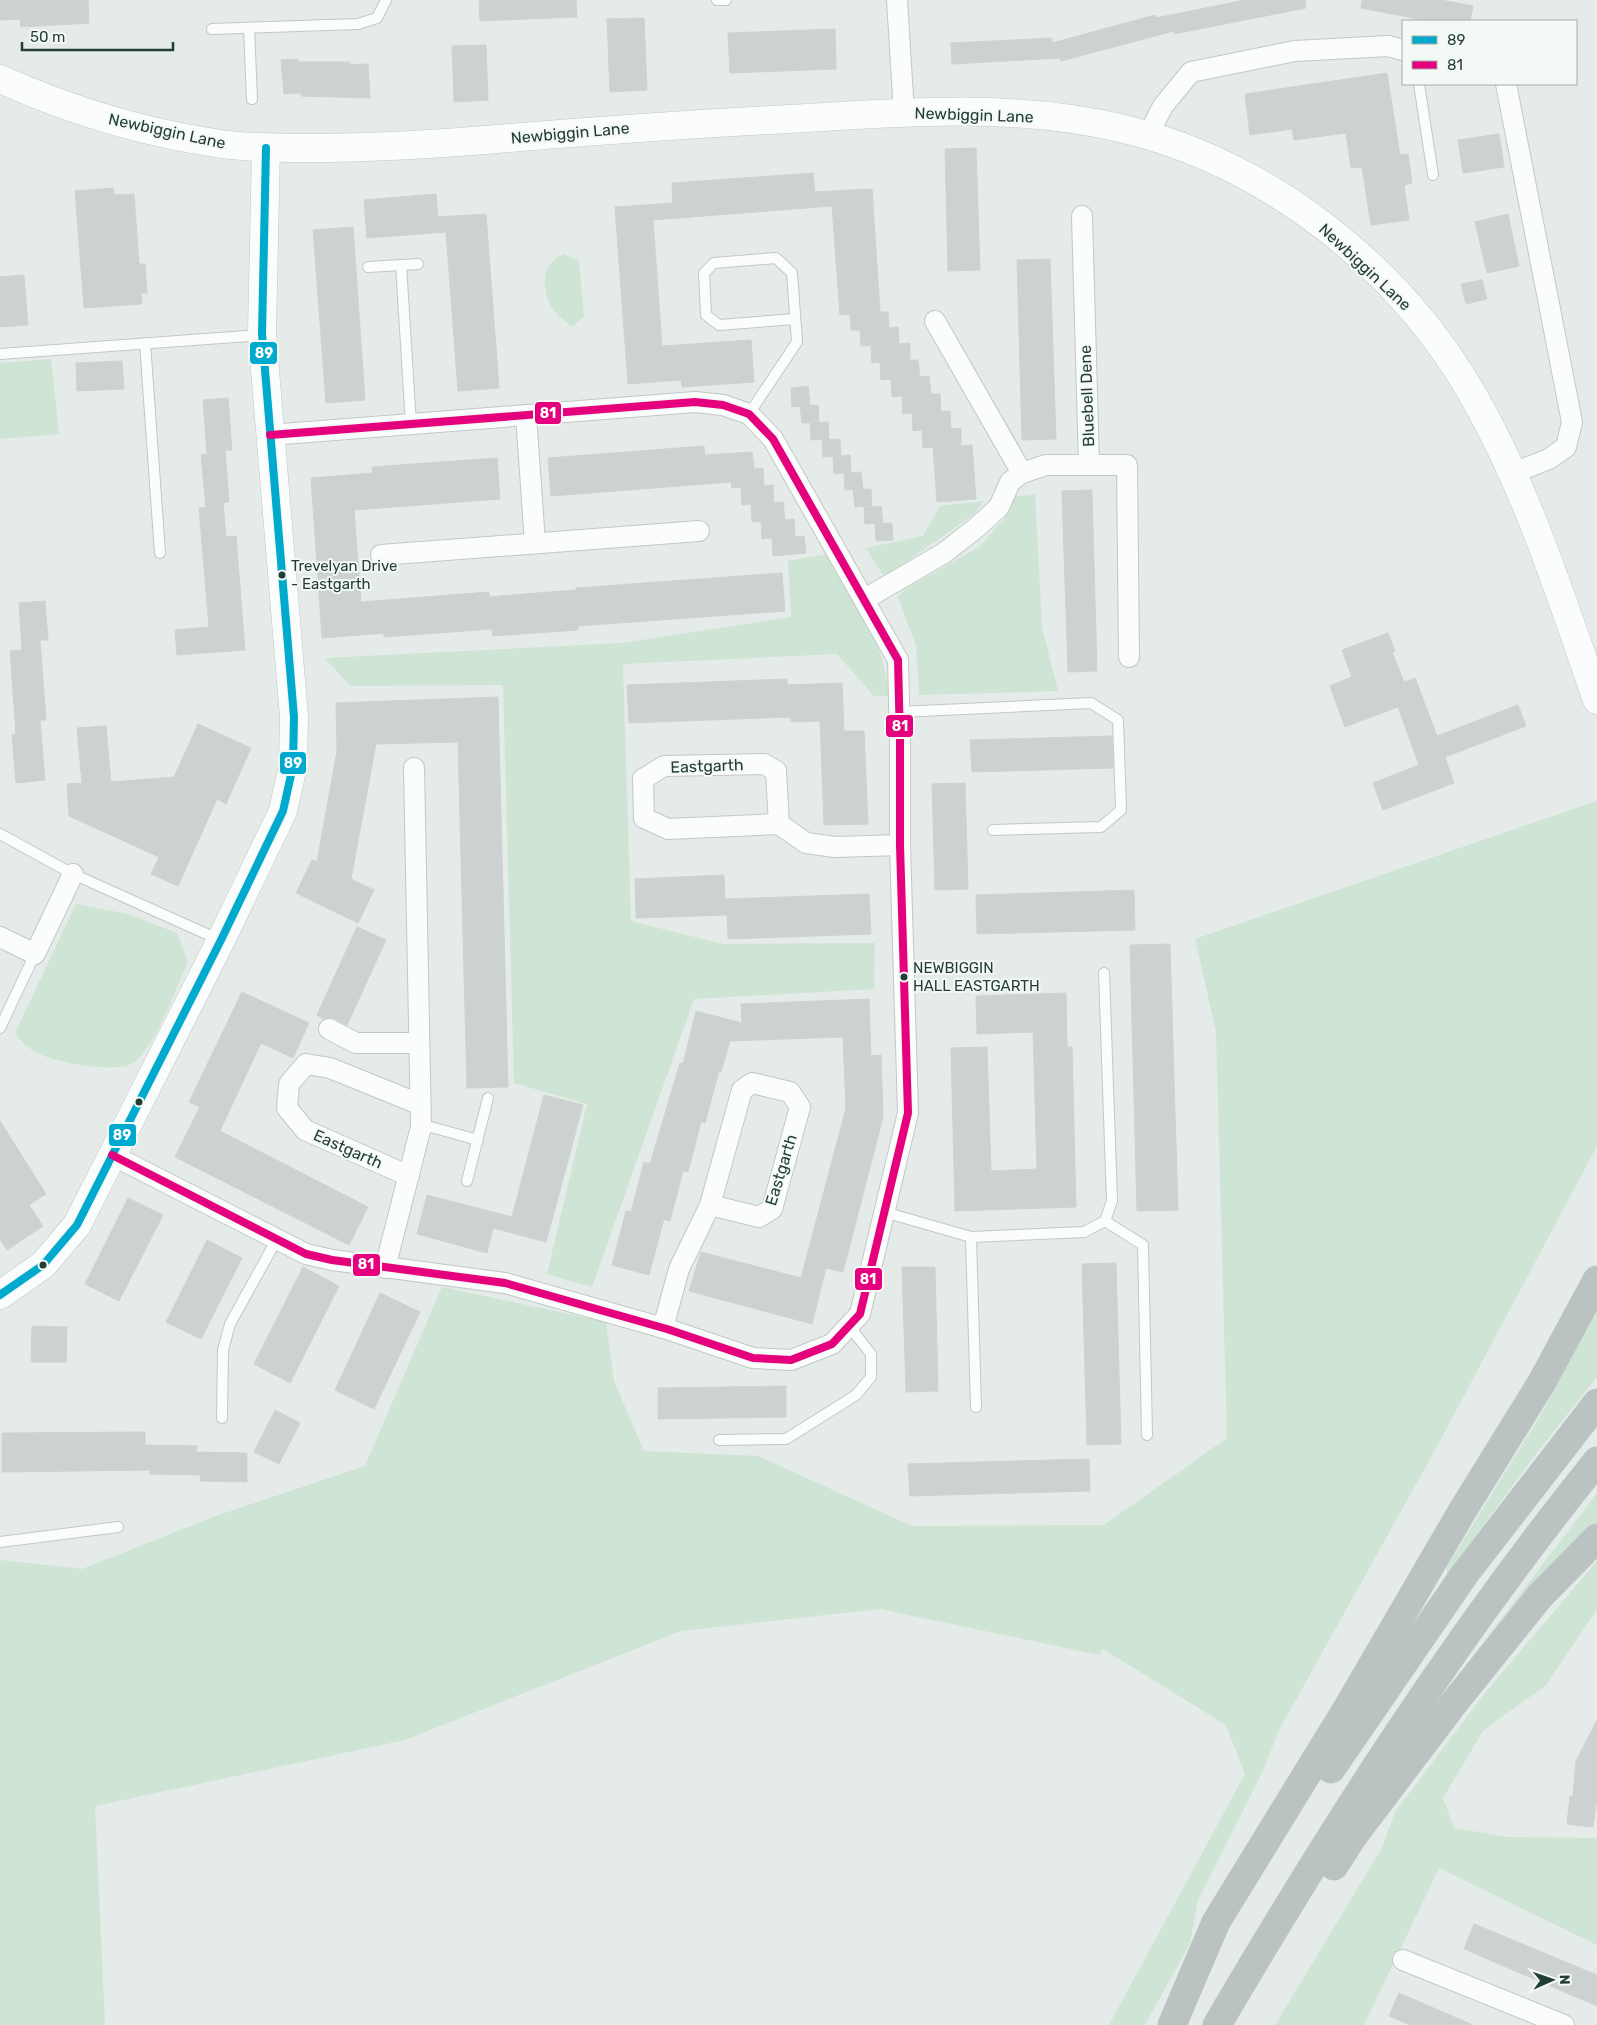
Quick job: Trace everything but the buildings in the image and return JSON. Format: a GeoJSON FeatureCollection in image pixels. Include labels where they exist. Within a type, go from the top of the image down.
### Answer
{"type":"FeatureCollection","features":[{"type":"Feature","properties":{"kind":"highway"},"geometry":{"type":"LineString","coordinates":[[1172,2025],[1216,1922],[1348,1707],[1461,1513],[1542,1382],[1597,1280]]}},
{"type":"Feature","properties":{"kind":"highway"},"geometry":{"type":"LineString","coordinates":[[1177,2025],[1231,1929],[1337,1759],[1464,1575],[1597,1403]]}},
{"type":"Feature","properties":{"kind":"highway"},"geometry":{"type":"LineString","coordinates":[[1218,2025],[1297,1889],[1390,1744],[1529,1545],[1597,1462]]}},
{"type":"Feature","properties":{"kind":"highway"},"geometry":{"type":"LineString","coordinates":[[1218,2025],[1277,1956],[1354,1835],[1454,1703],[1540,1596],[1597,1538]]}},
{"type":"Feature","properties":{"kind":"street"},"geometry":{"type":"LineString","coordinates":[[897,0],[904,113]]}},
{"type":"Feature","properties":{"kind":"street"},"geometry":{"type":"LineString","coordinates":[[1148,136],[1164,106],[1191,72],[1295,51],[1388,46],[1402,50]]}},
{"type":"Feature","properties":{"kind":"street","name":"Newbiggin Lane"},"geometry":{"type":"LineString","coordinates":[[0,78],[66,106],[130,124],[223,145],[266,148],[358,148],[646,127],[904,113],[1011,114],[1086,122],[1148,136],[1196,154],[1280,196],[1321,223],[1378,274],[1421,320],[1446,353],[1472,394],[1513,473],[1545,551],[1597,700]]}},
{"type":"Feature","properties":{"kind":"street"},"geometry":{"type":"LineString","coordinates":[[1506,85],[1572,422],[1566,447],[1549,459],[1513,473]]}},
{"type":"Feature","properties":{"kind":"street"},"geometry":{"type":"LineString","coordinates":[[0,1295],[43,1265],[77,1225],[283,810],[293,766],[294,717],[262,334],[266,148]]}},
{"type":"Feature","properties":{"kind":"street","name":"Bluebell Dene"},"geometry":{"type":"LineString","coordinates":[[1082,216],[1089,465],[1127,465],[1129,658]]}},
{"type":"Feature","properties":{"kind":"street"},"geometry":{"type":"LineString","coordinates":[[935,321],[1022,473]]}},
{"type":"Feature","properties":{"kind":"street"},"geometry":{"type":"LineString","coordinates":[[112,1155],[306,1254],[385,1268],[505,1283],[663,1328],[754,1358],[791,1360],[832,1344],[860,1314],[908,1113],[900,845],[898,660],[773,440],[749,414],[723,405],[695,402],[270,435]]}},
{"type":"Feature","properties":{"kind":"street"},"geometry":{"type":"LineString","coordinates":[[526,415],[535,544]]}},
{"type":"Feature","properties":{"kind":"street"},"geometry":{"type":"LineString","coordinates":[[865,599],[944,552],[976,528],[999,507],[1010,482],[1022,473],[1046,465],[1089,465]]}},
{"type":"Feature","properties":{"kind":"street"},"geometry":{"type":"LineString","coordinates":[[381,556],[698,531]]}},
{"type":"Feature","properties":{"kind":"street","name":"Eastgarth"},"geometry":{"type":"LineString","coordinates":[[764,764],[776,771],[779,824],[668,829],[644,818],[643,779],[664,766],[764,764]]}},
{"type":"Feature","properties":{"kind":"street"},"geometry":{"type":"LineString","coordinates":[[385,1268],[409,1176],[420,1114],[414,768]]}},
{"type":"Feature","properties":{"kind":"street"},"geometry":{"type":"LineString","coordinates":[[779,824],[806,843],[835,848],[900,845]]}},
{"type":"Feature","properties":{"kind":"street"},"geometry":{"type":"LineString","coordinates":[[0,937],[35,954],[73,874]]}},
{"type":"Feature","properties":{"kind":"street"},"geometry":{"type":"LineString","coordinates":[[329,1029],[356,1043],[418,1043]]}},
{"type":"Feature","properties":{"kind":"street","name":"Eastgarth"},"geometry":{"type":"LineString","coordinates":[[409,1176],[305,1130],[287,1108],[289,1084],[306,1064],[330,1068],[420,1114]]}},
{"type":"Feature","properties":{"kind":"street","name":"Eastgarth"},"geometry":{"type":"LineString","coordinates":[[663,1328],[679,1269],[695,1232],[710,1205],[742,1090],[752,1083],[790,1092],[800,1107],[772,1209],[759,1217],[710,1205]]}},
{"type":"Feature","properties":{"kind":"street"},"geometry":{"type":"LineString","coordinates":[[1403,1960],[1537,2020],[1564,2025]]}},
{"type":"Feature","properties":{"kind":"lane"},"geometry":{"type":"LineString","coordinates":[[212,29],[358,24],[377,18],[386,0]]}},
{"type":"Feature","properties":{"kind":"lane"},"geometry":{"type":"LineString","coordinates":[[717,0],[726,0]]}},
{"type":"Feature","properties":{"kind":"lane"},"geometry":{"type":"LineString","coordinates":[[249,28],[252,99]]}},
{"type":"Feature","properties":{"kind":"lane"},"geometry":{"type":"LineString","coordinates":[[1419,85],[1433,175]]}},
{"type":"Feature","properties":{"kind":"lane"},"geometry":{"type":"LineString","coordinates":[[749,414],[797,342],[792,273],[776,258],[714,264],[704,272],[706,315],[719,325],[795,319]]}},
{"type":"Feature","properties":{"kind":"lane"},"geometry":{"type":"LineString","coordinates":[[368,267],[418,264]]}},
{"type":"Feature","properties":{"kind":"lane"},"geometry":{"type":"LineString","coordinates":[[401,265],[411,424]]}},
{"type":"Feature","properties":{"kind":"lane"},"geometry":{"type":"LineString","coordinates":[[0,354],[262,334]]}},
{"type":"Feature","properties":{"kind":"lane"},"geometry":{"type":"LineString","coordinates":[[144,343],[160,553]]}},
{"type":"Feature","properties":{"kind":"lane"},"geometry":{"type":"LineString","coordinates":[[899,712],[1091,703],[1118,720],[1121,810],[1101,827],[992,830]]}},
{"type":"Feature","properties":{"kind":"lane"},"geometry":{"type":"LineString","coordinates":[[0,834],[73,874],[220,940]]}},
{"type":"Feature","properties":{"kind":"lane"},"geometry":{"type":"LineString","coordinates":[[0,1028],[35,954]]}},
{"type":"Feature","properties":{"kind":"lane"},"geometry":{"type":"LineString","coordinates":[[884,1212],[970,1237],[1084,1232],[1105,1222],[1112,1201],[1104,973]]}},
{"type":"Feature","properties":{"kind":"lane"},"geometry":{"type":"LineString","coordinates":[[468,1181],[488,1098]]}},
{"type":"Feature","properties":{"kind":"lane"},"geometry":{"type":"LineString","coordinates":[[420,1114],[478,1140]]}},
{"type":"Feature","properties":{"kind":"lane"},"geometry":{"type":"LineString","coordinates":[[1105,1222],[1143,1245],[1147,1435]]}},
{"type":"Feature","properties":{"kind":"lane"},"geometry":{"type":"LineString","coordinates":[[970,1237],[976,1407]]}},
{"type":"Feature","properties":{"kind":"lane"},"geometry":{"type":"LineString","coordinates":[[222,1418],[223,1350],[230,1324],[277,1239]]}},
{"type":"Feature","properties":{"kind":"lane"},"geometry":{"type":"LineString","coordinates":[[719,1440],[786,1439],[856,1395],[870,1377],[871,1354],[849,1326]]}},
{"type":"Feature","properties":{"kind":"lane"},"geometry":{"type":"LineString","coordinates":[[0,1542],[118,1527]]}},
{"type":"Feature","properties":{"kind":"green space"},"geometry":{"type":"Polygon","coordinates":[[[564,254],[579,261],[584,317],[571,327],[556,313],[545,289],[548,268],[557,258],[564,254]]]}},
{"type":"Feature","properties":{"kind":"green space"},"geometry":{"type":"Polygon","coordinates":[[[51,359],[59,434],[0,439],[0,363],[51,359]]]}},
{"type":"Feature","properties":{"kind":"green space"},"geometry":{"type":"Polygon","coordinates":[[[1035,494],[1042,627],[1058,691],[919,695],[916,646],[898,597],[905,589],[979,547],[1003,520],[1015,497],[1035,494]]]}},
{"type":"Feature","properties":{"kind":"green space"},"geometry":{"type":"Polygon","coordinates":[[[984,501],[974,514],[893,571],[883,575],[866,548],[923,536],[940,506],[984,501]]]}},
{"type":"Feature","properties":{"kind":"green space"},"geometry":{"type":"Polygon","coordinates":[[[827,554],[858,605],[875,639],[886,676],[889,696],[874,696],[837,654],[623,664],[631,921],[723,944],[875,943],[874,989],[694,999],[592,1287],[547,1274],[587,1104],[514,1083],[503,685],[350,686],[325,658],[622,643],[791,617],[788,561],[827,554]]]}},
{"type":"Feature","properties":{"kind":"green space"},"geometry":{"type":"Polygon","coordinates":[[[1597,801],[1597,1146],[1434,1452],[1279,1730],[1263,1771],[1198,1900],[1190,1943],[1145,2025],[1109,2025],[1245,1774],[1226,1725],[1103,1649],[1099,1655],[880,1609],[681,1631],[405,1740],[95,1806],[105,2025],[0,2025],[0,1560],[82,1569],[213,1517],[365,1466],[442,1287],[606,1322],[614,1381],[644,1451],[758,1456],[912,1526],[1104,1525],[1227,1438],[1216,1031],[1195,939],[1597,801]]]}},
{"type":"Feature","properties":{"kind":"green space"},"geometry":{"type":"Polygon","coordinates":[[[76,904],[128,914],[177,933],[188,962],[164,1018],[148,1047],[131,1064],[125,1066],[110,1068],[54,1059],[33,1051],[15,1033],[76,904]]]}},
{"type":"Feature","properties":{"kind":"green space"},"geometry":{"type":"Polygon","coordinates":[[[1597,1310],[1597,1377],[1539,1450],[1447,1574],[1446,1568],[1543,1411],[1597,1310]]]}},
{"type":"Feature","properties":{"kind":"green space"},"geometry":{"type":"Polygon","coordinates":[[[1597,1493],[1597,1524],[1537,1586],[1469,1669],[1466,1665],[1597,1493]]]}},
{"type":"Feature","properties":{"kind":"green space"},"geometry":{"type":"Polygon","coordinates":[[[1597,1561],[1597,1609],[1546,1685],[1483,1731],[1443,1798],[1454,1828],[1508,1837],[1597,1838],[1597,1945],[1439,1868],[1364,2025],[1275,2025],[1382,1848],[1395,1812],[1484,1694],[1597,1561]]]}},
{"type":"Feature","properties":{"kind":"transit line","name":"89"},"geometry":{"type":"LineString","coordinates":[[0,1295],[43,1265],[77,1225],[221,940],[283,811],[293,766],[294,717],[262,334],[266,148]]}},
{"type":"Feature","properties":{"kind":"transit line","name":"81"},"geometry":{"type":"LineString","coordinates":[[112,1155],[306,1254],[332,1260],[505,1283],[667,1329],[753,1358],[791,1360],[832,1344],[860,1314],[908,1113],[900,845],[898,660],[773,439],[749,414],[723,405],[695,402],[270,435]]}},
{"type":"Feature","properties":{"kind":"place","name":"Trevelyan Drive - Eastgarth"},"geometry":{"type":"Point","coordinates":[282,575]}},
{"type":"Feature","properties":{"kind":"place","name":"NEWBIGGIN HALL EASTGARTH"},"geometry":{"type":"Point","coordinates":[904,977]}}]}
